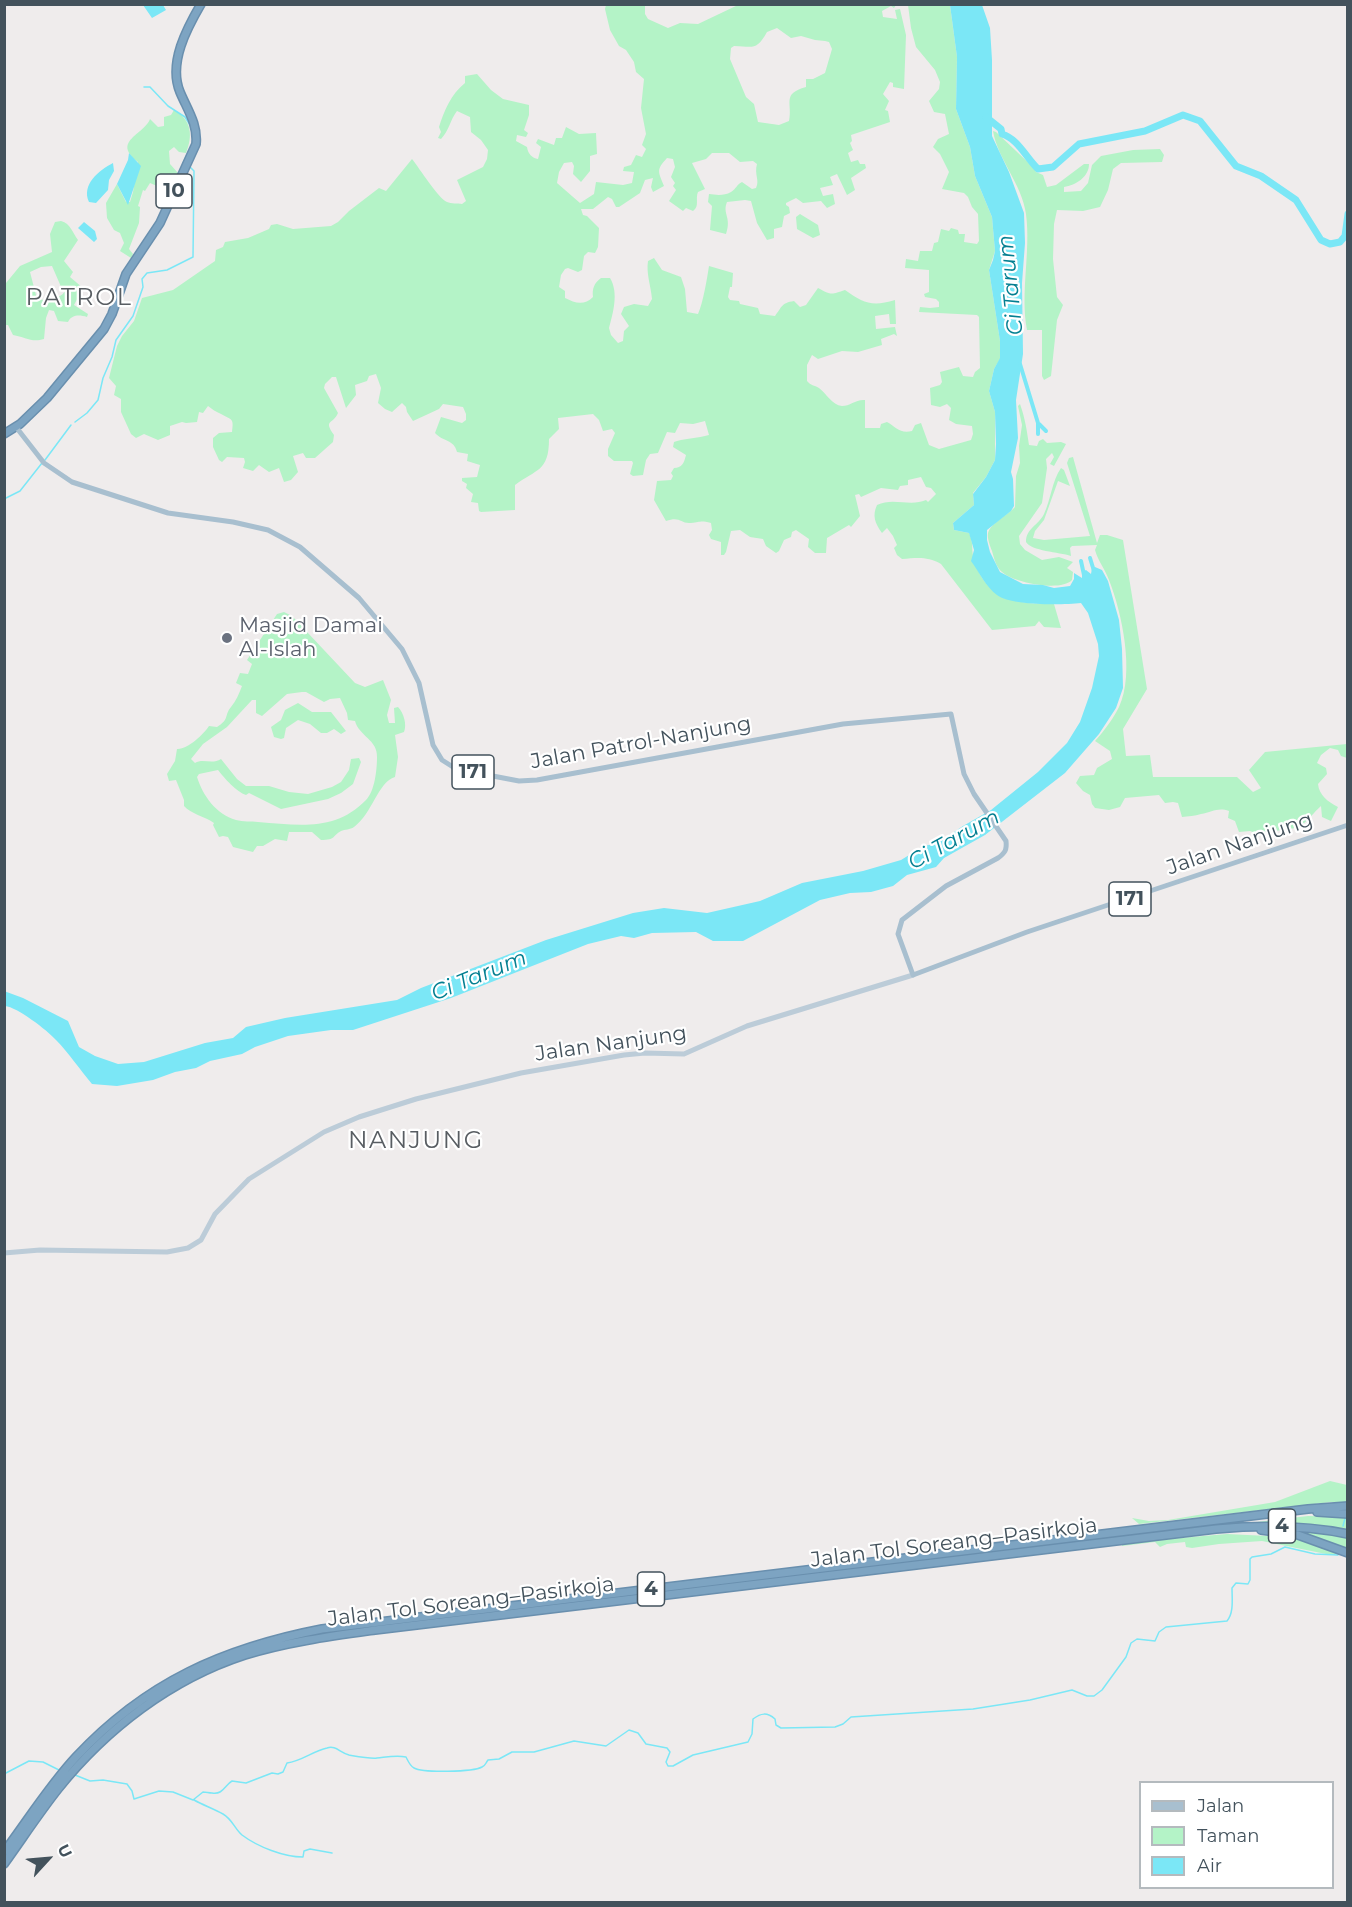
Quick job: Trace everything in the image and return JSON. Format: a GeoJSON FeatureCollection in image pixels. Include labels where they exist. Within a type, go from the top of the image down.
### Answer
{"type":"FeatureCollection","features":[{"type":"Feature","properties":{"kind":"highway","name":"10"},"geometry":{"type":"LineString","coordinates":[[4,434],[16,428],[47,398],[104,328],[112,314],[126,274],[164,216],[195,147],[197,136],[194,121],[177,81],[186,32],[201,4]]}},
{"type":"Feature","properties":{"kind":"highway","name":"Jalan Tol Soreang–Pasirkoja"},"geometry":{"type":"LineString","coordinates":[[4,1852],[80,1758],[119,1717],[186,1673],[257,1643],[322,1629],[1347,1506]]}},
{"type":"Feature","properties":{"kind":"highway"},"geometry":{"type":"LineString","coordinates":[[1260,1516],[1305,1512],[1347,1514]]}},
{"type":"Feature","properties":{"kind":"highway","name":"Jalan Tol Soreang–Pasirkoja"},"geometry":{"type":"LineString","coordinates":[[80,1758],[135,1713],[193,1677],[246,1655],[319,1638],[1216,1529],[1295,1526],[1347,1534]]}},
{"type":"Feature","properties":{"kind":"highway"},"geometry":{"type":"LineString","coordinates":[[1216,1529],[1258,1529],[1289,1533],[1319,1541],[1347,1553]]}},
{"type":"Feature","properties":{"kind":"highway","name":"Jalan Tol Soreang–Pasirkoja"},"geometry":{"type":"LineString","coordinates":[[4,1864],[55,1788]]}},
{"type":"Feature","properties":{"kind":"main road","name":"Jalan Patrol-Nanjung"},"geometry":{"type":"LineString","coordinates":[[16,428],[43,462],[72,482],[169,514],[233,522],[266,529],[300,547],[359,598],[399,645],[419,683],[436,751],[442,760],[453,767],[509,780],[537,780],[843,724],[951,714],[964,774],[1002,834],[1007,848],[1004,854],[946,886],[902,920],[898,934],[913,975]]}},
{"type":"Feature","properties":{"kind":"main road","name":"Jalan Nanjung"},"geometry":{"type":"LineString","coordinates":[[4,1253],[40,1250],[166,1252],[191,1247],[201,1240],[211,1220],[226,1201],[249,1179],[324,1132],[358,1117],[416,1099],[521,1073],[624,1055],[684,1054],[747,1026],[913,975],[1027,932],[1347,825]]}},
{"type":"Feature","properties":{"kind":"green space"},"geometry":{"type":"Polygon","coordinates":[[[606,5],[645,5],[645,14],[648,19],[668,28],[680,23],[698,24],[738,5],[896,5],[894,8],[891,6],[882,11],[883,17],[897,19],[895,10],[900,9],[906,35],[904,89],[893,87],[893,83],[890,82],[883,94],[889,101],[885,110],[888,111],[890,122],[851,135],[850,143],[853,150],[848,153],[851,162],[858,160],[860,164],[865,164],[866,168],[851,178],[855,190],[847,195],[837,174],[830,177],[833,185],[820,188],[823,196],[833,194],[835,204],[827,208],[821,201],[803,203],[796,198],[786,203],[790,213],[784,216],[782,227],[774,229],[774,238],[767,240],[757,223],[751,201],[727,202],[728,228],[726,234],[710,230],[712,206],[708,202],[709,194],[728,193],[742,182],[752,189],[756,188],[757,164],[753,161],[740,162],[729,153],[712,153],[706,159],[692,163],[705,189],[698,192],[697,205],[693,211],[686,208],[683,211],[669,201],[676,190],[671,177],[675,167],[673,159],[667,158],[659,171],[664,186],[653,192],[651,187],[653,178],[645,180],[640,193],[619,207],[616,207],[612,199],[608,197],[593,209],[581,209],[583,215],[599,228],[598,247],[595,253],[588,252],[584,256],[582,270],[578,272],[565,269],[561,275],[559,287],[565,291],[565,298],[583,303],[593,297],[594,286],[601,278],[610,278],[615,296],[609,328],[611,335],[618,343],[623,341],[624,331],[629,326],[621,314],[624,307],[634,304],[648,306],[652,299],[648,261],[654,258],[662,270],[681,277],[685,289],[687,312],[698,314],[709,266],[733,273],[732,287],[730,287],[728,297],[730,300],[739,301],[740,304],[758,308],[760,314],[775,316],[784,304],[794,301],[800,307],[806,305],[818,288],[831,294],[845,290],[857,298],[874,303],[895,300],[896,324],[890,324],[889,314],[875,316],[876,329],[895,327],[897,336],[894,334],[881,339],[882,345],[858,352],[842,351],[818,359],[812,355],[807,365],[807,381],[819,388],[838,405],[845,406],[865,400],[865,428],[880,428],[881,424],[887,422],[898,430],[908,432],[921,423],[929,445],[939,449],[971,440],[973,434],[972,426],[956,424],[949,420],[951,408],[947,404],[940,407],[931,405],[930,388],[942,382],[940,372],[959,367],[963,376],[973,377],[980,368],[979,317],[977,315],[919,312],[920,307],[939,307],[939,302],[936,299],[925,297],[924,294],[929,292],[929,270],[905,268],[906,259],[918,261],[920,251],[932,251],[934,243],[938,242],[941,229],[958,230],[959,234],[965,234],[964,242],[977,244],[979,241],[978,214],[964,193],[942,189],[949,172],[940,154],[933,147],[938,139],[949,134],[945,114],[934,112],[929,101],[939,89],[940,82],[935,70],[916,47],[908,5],[950,5],[957,57],[956,109],[970,147],[975,176],[992,217],[995,251],[989,270],[1000,341],[1000,359],[994,369],[989,391],[995,412],[995,460],[986,477],[973,493],[974,505],[953,523],[954,530],[969,533],[974,560],[980,574],[995,592],[1016,601],[1054,604],[1061,628],[1044,627],[1039,621],[1035,626],[992,630],[941,564],[926,559],[902,559],[897,555],[894,548],[897,545],[893,536],[887,528],[882,533],[878,526],[875,509],[877,505],[889,502],[914,503],[926,500],[928,502],[936,494],[931,488],[926,487],[921,477],[908,480],[908,485],[900,486],[898,490],[881,488],[861,497],[859,494],[855,495],[860,516],[851,527],[849,525],[827,538],[826,553],[815,553],[808,547],[809,539],[796,530],[792,532],[791,537],[784,540],[776,553],[766,546],[763,539],[750,537],[740,530],[731,531],[726,552],[721,555],[721,542],[711,539],[709,535],[712,530],[711,523],[702,521],[687,523],[675,519],[666,521],[654,500],[657,481],[671,480],[674,468],[681,466],[686,455],[673,447],[674,442],[709,435],[705,421],[693,424],[680,423],[675,433],[667,432],[658,453],[650,454],[646,460],[643,475],[633,476],[630,474],[632,461],[614,461],[608,456],[608,449],[615,433],[612,429],[603,431],[599,420],[593,414],[558,418],[559,429],[549,439],[544,464],[515,485],[515,510],[481,512],[478,503],[471,502],[473,494],[466,488],[467,484],[462,481],[462,478],[477,477],[480,465],[467,461],[468,454],[457,452],[451,443],[435,433],[441,417],[462,423],[466,420],[463,407],[443,404],[439,409],[413,421],[402,403],[392,412],[378,403],[381,388],[376,374],[369,376],[367,381],[355,385],[356,395],[346,408],[336,377],[332,377],[325,384],[324,388],[338,413],[329,424],[334,435],[333,442],[315,458],[306,458],[303,453],[293,456],[298,472],[291,480],[284,482],[279,468],[269,472],[259,465],[253,471],[243,468],[244,458],[227,457],[222,462],[219,460],[213,447],[213,438],[219,433],[232,432],[232,422],[208,406],[203,413],[199,412],[197,422],[182,422],[170,426],[170,435],[158,440],[144,434],[136,438],[131,434],[121,412],[121,399],[114,395],[116,386],[109,378],[117,346],[134,321],[142,298],[173,290],[215,261],[216,250],[223,247],[225,242],[248,238],[277,224],[293,229],[331,226],[379,188],[386,191],[412,159],[443,199],[449,203],[462,204],[466,201],[457,180],[483,167],[488,150],[471,132],[470,117],[457,111],[444,136],[441,139],[438,138],[441,132],[439,127],[446,109],[456,92],[465,83],[465,76],[477,74],[491,90],[503,99],[529,105],[529,115],[524,130],[528,133],[526,137],[517,135],[516,141],[527,147],[529,154],[534,158],[538,159],[541,147],[536,143],[538,139],[554,145],[556,138],[562,138],[566,127],[579,134],[596,133],[597,154],[590,156],[590,171],[581,182],[573,174],[572,162],[564,163],[559,172],[557,183],[580,203],[594,194],[596,182],[623,185],[632,183],[634,172],[623,171],[624,167],[631,165],[636,155],[642,157],[646,149],[642,145],[646,134],[641,108],[644,79],[636,72],[634,62],[626,50],[619,46],[610,30],[606,5]],[[777,28],[767,32],[760,43],[753,47],[734,46],[731,48],[730,59],[746,97],[754,104],[758,122],[779,125],[789,121],[790,100],[793,93],[806,87],[806,79],[813,79],[825,73],[832,49],[829,42],[801,36],[791,38],[777,28]]]}},
{"type":"Feature","properties":{"kind":"green space"},"geometry":{"type":"Polygon","coordinates":[[[174,110],[188,124],[190,141],[186,153],[179,152],[174,147],[169,151],[170,164],[178,173],[174,182],[166,179],[157,186],[150,183],[145,191],[143,190],[138,206],[140,207],[139,223],[129,249],[133,254],[131,258],[120,251],[124,243],[120,233],[114,230],[107,218],[106,203],[117,184],[126,202],[130,202],[138,162],[131,155],[128,143],[147,125],[150,119],[158,127],[164,126],[164,117],[171,115],[174,110]]]}},
{"type":"Feature","properties":{"kind":"green space"},"geometry":{"type":"Polygon","coordinates":[[[993,131],[1036,172],[1043,175],[1047,187],[1056,185],[1084,164],[1089,164],[1087,173],[1077,182],[1064,187],[1064,192],[1081,191],[1088,183],[1092,165],[1101,156],[1133,150],[1160,149],[1164,155],[1162,162],[1121,163],[1113,169],[1108,190],[1100,207],[1083,211],[1057,210],[1054,224],[1053,259],[1057,297],[1063,305],[1057,320],[1051,376],[1044,380],[1042,376],[1042,330],[1027,330],[1025,316],[1027,228],[1024,203],[1000,152],[993,131]]]}},
{"type":"Feature","properties":{"kind":"green space"},"geometry":{"type":"Polygon","coordinates":[[[800,214],[818,225],[820,235],[813,238],[797,229],[796,217],[800,214]]]}},
{"type":"Feature","properties":{"kind":"green space"},"geometry":{"type":"Polygon","coordinates":[[[61,221],[67,224],[78,240],[64,261],[73,272],[70,277],[83,288],[74,305],[88,314],[87,317],[76,316],[68,322],[58,321],[54,311],[49,310],[44,339],[32,340],[13,335],[8,325],[5,325],[6,283],[20,266],[52,252],[50,234],[55,222],[61,221]],[[52,266],[41,267],[30,272],[37,299],[57,297],[64,293],[65,290],[62,289],[52,266]]]}},
{"type":"Feature","properties":{"kind":"green space"},"geometry":{"type":"Polygon","coordinates":[[[1020,404],[1029,445],[1037,446],[1043,439],[1047,443],[1066,444],[1054,466],[1050,464],[1054,457],[1052,453],[1046,459],[1047,468],[1042,503],[1019,536],[1020,544],[1025,550],[1042,560],[1059,557],[1073,562],[1067,568],[1073,572],[1072,580],[1066,584],[1037,585],[1008,576],[997,565],[989,542],[990,529],[1015,507],[1022,425],[1018,406],[1020,404]]]}},
{"type":"Feature","properties":{"kind":"green space"},"geometry":{"type":"Polygon","coordinates":[[[1073,457],[1097,543],[1100,535],[1123,540],[1147,689],[1123,729],[1126,756],[1150,755],[1153,777],[1237,777],[1253,792],[1261,788],[1249,770],[1265,752],[1347,744],[1347,758],[1341,756],[1338,750],[1330,748],[1321,755],[1317,763],[1326,768],[1327,774],[1318,784],[1320,792],[1338,807],[1331,821],[1322,817],[1321,806],[1305,822],[1295,828],[1258,834],[1250,831],[1239,832],[1235,821],[1228,818],[1229,811],[1218,810],[1182,817],[1178,803],[1165,803],[1159,795],[1125,798],[1120,807],[1109,810],[1095,808],[1090,795],[1076,783],[1080,776],[1094,775],[1097,768],[1112,759],[1110,751],[1095,741],[1119,707],[1124,693],[1126,661],[1118,609],[1109,580],[1096,554],[1097,545],[1072,546],[1071,556],[1039,549],[1026,542],[1028,533],[1044,514],[1061,468],[1070,486],[1058,481],[1044,520],[1035,531],[1033,538],[1044,540],[1090,536],[1067,463],[1069,458],[1073,457]]]}},
{"type":"Feature","properties":{"kind":"green space"},"geometry":{"type":"Polygon","coordinates":[[[284,612],[292,616],[355,683],[365,687],[383,680],[391,700],[387,715],[389,723],[395,723],[394,708],[398,707],[405,726],[404,732],[395,735],[398,757],[395,777],[384,785],[366,814],[354,827],[341,831],[326,840],[321,840],[312,832],[289,832],[287,841],[275,839],[263,846],[257,846],[253,852],[233,847],[228,837],[219,837],[214,823],[187,809],[176,780],[169,781],[167,774],[175,761],[177,749],[190,744],[209,726],[217,727],[224,722],[242,686],[236,683],[240,673],[248,674],[252,664],[247,660],[277,614],[284,612]],[[306,692],[287,694],[262,716],[256,713],[256,700],[252,700],[227,727],[203,744],[191,759],[195,763],[221,759],[237,779],[246,786],[269,786],[289,792],[308,794],[341,782],[349,770],[351,759],[359,758],[361,762],[353,784],[328,799],[281,809],[249,793],[246,795],[242,793],[218,770],[199,774],[197,777],[203,791],[216,809],[241,821],[302,825],[329,822],[342,817],[366,800],[376,774],[377,751],[375,746],[360,731],[355,721],[348,720],[340,698],[324,702],[306,692]]]}},
{"type":"Feature","properties":{"kind":"green space"},"geometry":{"type":"Polygon","coordinates":[[[298,703],[312,712],[331,712],[346,731],[341,734],[334,729],[321,733],[310,724],[298,720],[286,728],[284,738],[274,737],[271,727],[281,720],[285,710],[298,703]]]}},
{"type":"Feature","properties":{"kind":"green space"},"geometry":{"type":"Polygon","coordinates":[[[1330,1481],[1347,1485],[1347,1503],[1332,1502],[1139,1524],[1132,1518],[1149,1521],[1168,1520],[1275,1502],[1330,1481]]]}},
{"type":"Feature","properties":{"kind":"green space"},"geometry":{"type":"Polygon","coordinates":[[[1308,1516],[1347,1517],[1347,1532],[1292,1523],[1257,1522],[1308,1516]]]}},
{"type":"Feature","properties":{"kind":"green space"},"geometry":{"type":"Polygon","coordinates":[[[1283,1528],[1345,1536],[1347,1537],[1347,1548],[1283,1528]]]}},
{"type":"Feature","properties":{"kind":"green space"},"geometry":{"type":"Polygon","coordinates":[[[1227,1534],[1289,1537],[1338,1551],[1335,1555],[1331,1555],[1262,1541],[1192,1548],[1186,1547],[1185,1542],[1160,1547],[1155,1542],[1122,1546],[1122,1543],[1227,1534]]]}},
{"type":"Feature","properties":{"kind":"water"},"geometry":{"type":"Polygon","coordinates":[[[143,5],[163,5],[166,10],[152,18],[143,5]]]}},
{"type":"Feature","properties":{"kind":"water","name":"Ci Tarum"},"geometry":{"type":"Polygon","coordinates":[[[950,5],[982,5],[990,28],[992,136],[1009,172],[1024,213],[1023,354],[1016,400],[1018,438],[1011,472],[1014,506],[987,530],[987,540],[1000,572],[1023,584],[1054,588],[1070,586],[1074,573],[1082,578],[1082,572],[1086,570],[1091,574],[1092,568],[1102,570],[1108,581],[1119,620],[1123,688],[1116,708],[1099,734],[1065,773],[985,835],[944,858],[936,867],[907,875],[893,886],[820,900],[743,941],[713,941],[696,932],[652,933],[634,938],[621,936],[588,944],[451,998],[353,1030],[331,1030],[288,1036],[242,1054],[210,1061],[196,1068],[153,1080],[117,1086],[92,1084],[52,1036],[24,1015],[5,1006],[4,991],[68,1021],[79,1047],[95,1056],[118,1064],[144,1062],[205,1043],[233,1038],[246,1027],[285,1018],[397,1000],[421,988],[546,940],[633,913],[664,908],[707,913],[760,901],[802,883],[863,871],[901,860],[924,846],[938,843],[991,810],[1038,772],[1067,743],[1080,722],[1092,688],[1099,656],[1098,644],[1088,613],[1081,603],[1025,603],[1004,599],[997,595],[986,584],[971,561],[974,550],[969,533],[954,530],[953,523],[974,505],[973,494],[995,460],[995,412],[989,391],[994,369],[1000,358],[1000,341],[989,270],[995,251],[992,217],[975,176],[970,147],[956,109],[957,57],[950,5]]]}},
{"type":"Feature","properties":{"kind":"water"},"geometry":{"type":"Polygon","coordinates":[[[129,153],[141,166],[128,205],[117,184],[129,153]]]}},
{"type":"Feature","properties":{"kind":"water"},"geometry":{"type":"Polygon","coordinates":[[[113,163],[114,171],[109,180],[108,190],[96,203],[89,202],[87,190],[89,184],[97,174],[113,163]]]}},
{"type":"Feature","properties":{"kind":"water"},"geometry":{"type":"Polygon","coordinates":[[[84,222],[95,231],[97,239],[94,242],[78,228],[84,222]]]}},
{"type":"Feature","properties":{"kind":"waterway"},"geometry":{"type":"LineString","coordinates":[[144,87],[150,87],[168,106],[185,117],[190,125]]}},
{"type":"Feature","properties":{"kind":"waterway"},"geometry":{"type":"LineString","coordinates":[[986,117],[1001,129],[1002,134],[1017,144],[1038,169],[1053,167],[1079,144],[1145,131],[1183,115],[1200,121],[1236,166],[1261,176],[1296,200],[1321,240],[1330,244],[1340,242],[1345,236],[1348,214]]}},
{"type":"Feature","properties":{"kind":"waterway"},"geometry":{"type":"LineString","coordinates":[[183,163],[192,144]]}},
{"type":"Feature","properties":{"kind":"waterway"},"geometry":{"type":"LineString","coordinates":[[75,422],[98,400],[116,340],[133,316],[143,287],[142,279],[147,273],[167,270],[193,257],[194,171],[189,166]]}},
{"type":"Feature","properties":{"kind":"waterway"},"geometry":{"type":"LineString","coordinates":[[1020,364],[1038,423],[1038,434]]}},
{"type":"Feature","properties":{"kind":"waterway"},"geometry":{"type":"LineString","coordinates":[[1039,424],[1046,431]]}},
{"type":"Feature","properties":{"kind":"waterway"},"geometry":{"type":"LineString","coordinates":[[45,460],[71,425]]}},
{"type":"Feature","properties":{"kind":"waterway"},"geometry":{"type":"LineString","coordinates":[[4,499],[20,491],[42,463]]}},
{"type":"Feature","properties":{"kind":"waterway"},"geometry":{"type":"LineString","coordinates":[[1090,558],[1094,571]]}},
{"type":"Feature","properties":{"kind":"waterway"},"geometry":{"type":"LineString","coordinates":[[1081,561],[1084,575]]}},
{"type":"Feature","properties":{"kind":"waterway"},"geometry":{"type":"LineString","coordinates":[[1343,1526],[1345,1518]]}},
{"type":"Feature","properties":{"kind":"waterway"},"geometry":{"type":"LineString","coordinates":[[75,1775],[90,1781],[103,1780],[127,1784],[134,1799],[159,1791],[173,1792],[193,1800],[203,1792],[219,1793],[232,1781],[246,1783],[272,1773],[278,1774],[283,1772],[287,1763],[330,1747],[349,1755],[363,1757],[406,1757],[411,1766],[419,1770],[459,1771],[477,1769],[485,1765],[488,1760],[499,1759],[512,1752],[534,1752],[574,1741],[606,1746],[629,1730],[638,1733],[646,1744],[667,1748],[670,1752],[666,1762],[668,1766],[673,1766],[693,1755],[748,1742],[752,1734],[753,1719],[767,1714],[775,1719],[776,1725],[781,1728],[835,1727],[851,1717],[973,1709],[1030,1700],[1072,1690],[1087,1696],[1094,1696],[1102,1690],[1126,1657],[1131,1643],[1137,1639],[1155,1641],[1159,1632],[1166,1627],[1227,1621],[1232,1610],[1232,1588],[1236,1583],[1248,1584],[1252,1557],[1271,1554],[1285,1547],[1315,1554],[1338,1555],[1339,1553]]}},
{"type":"Feature","properties":{"kind":"waterway"},"geometry":{"type":"LineString","coordinates":[[4,1774],[29,1761],[43,1762],[61,1771]]}},
{"type":"Feature","properties":{"kind":"waterway"},"geometry":{"type":"LineString","coordinates":[[194,1800],[223,1814],[242,1835],[271,1850],[303,1857],[304,1851],[310,1849],[332,1853]]}},
{"type":"Feature","properties":{"kind":"place","name":"Masjid Damai Al-Islah"},"geometry":{"type":"Point","coordinates":[227,638]}},
{"type":"Feature","properties":{"kind":"district","name":"PATROL"},"geometry":{"type":"Point","coordinates":[79,298]}},
{"type":"Feature","properties":{"kind":"district","name":"NANJUNG"},"geometry":{"type":"Point","coordinates":[416,1141]}}]}
